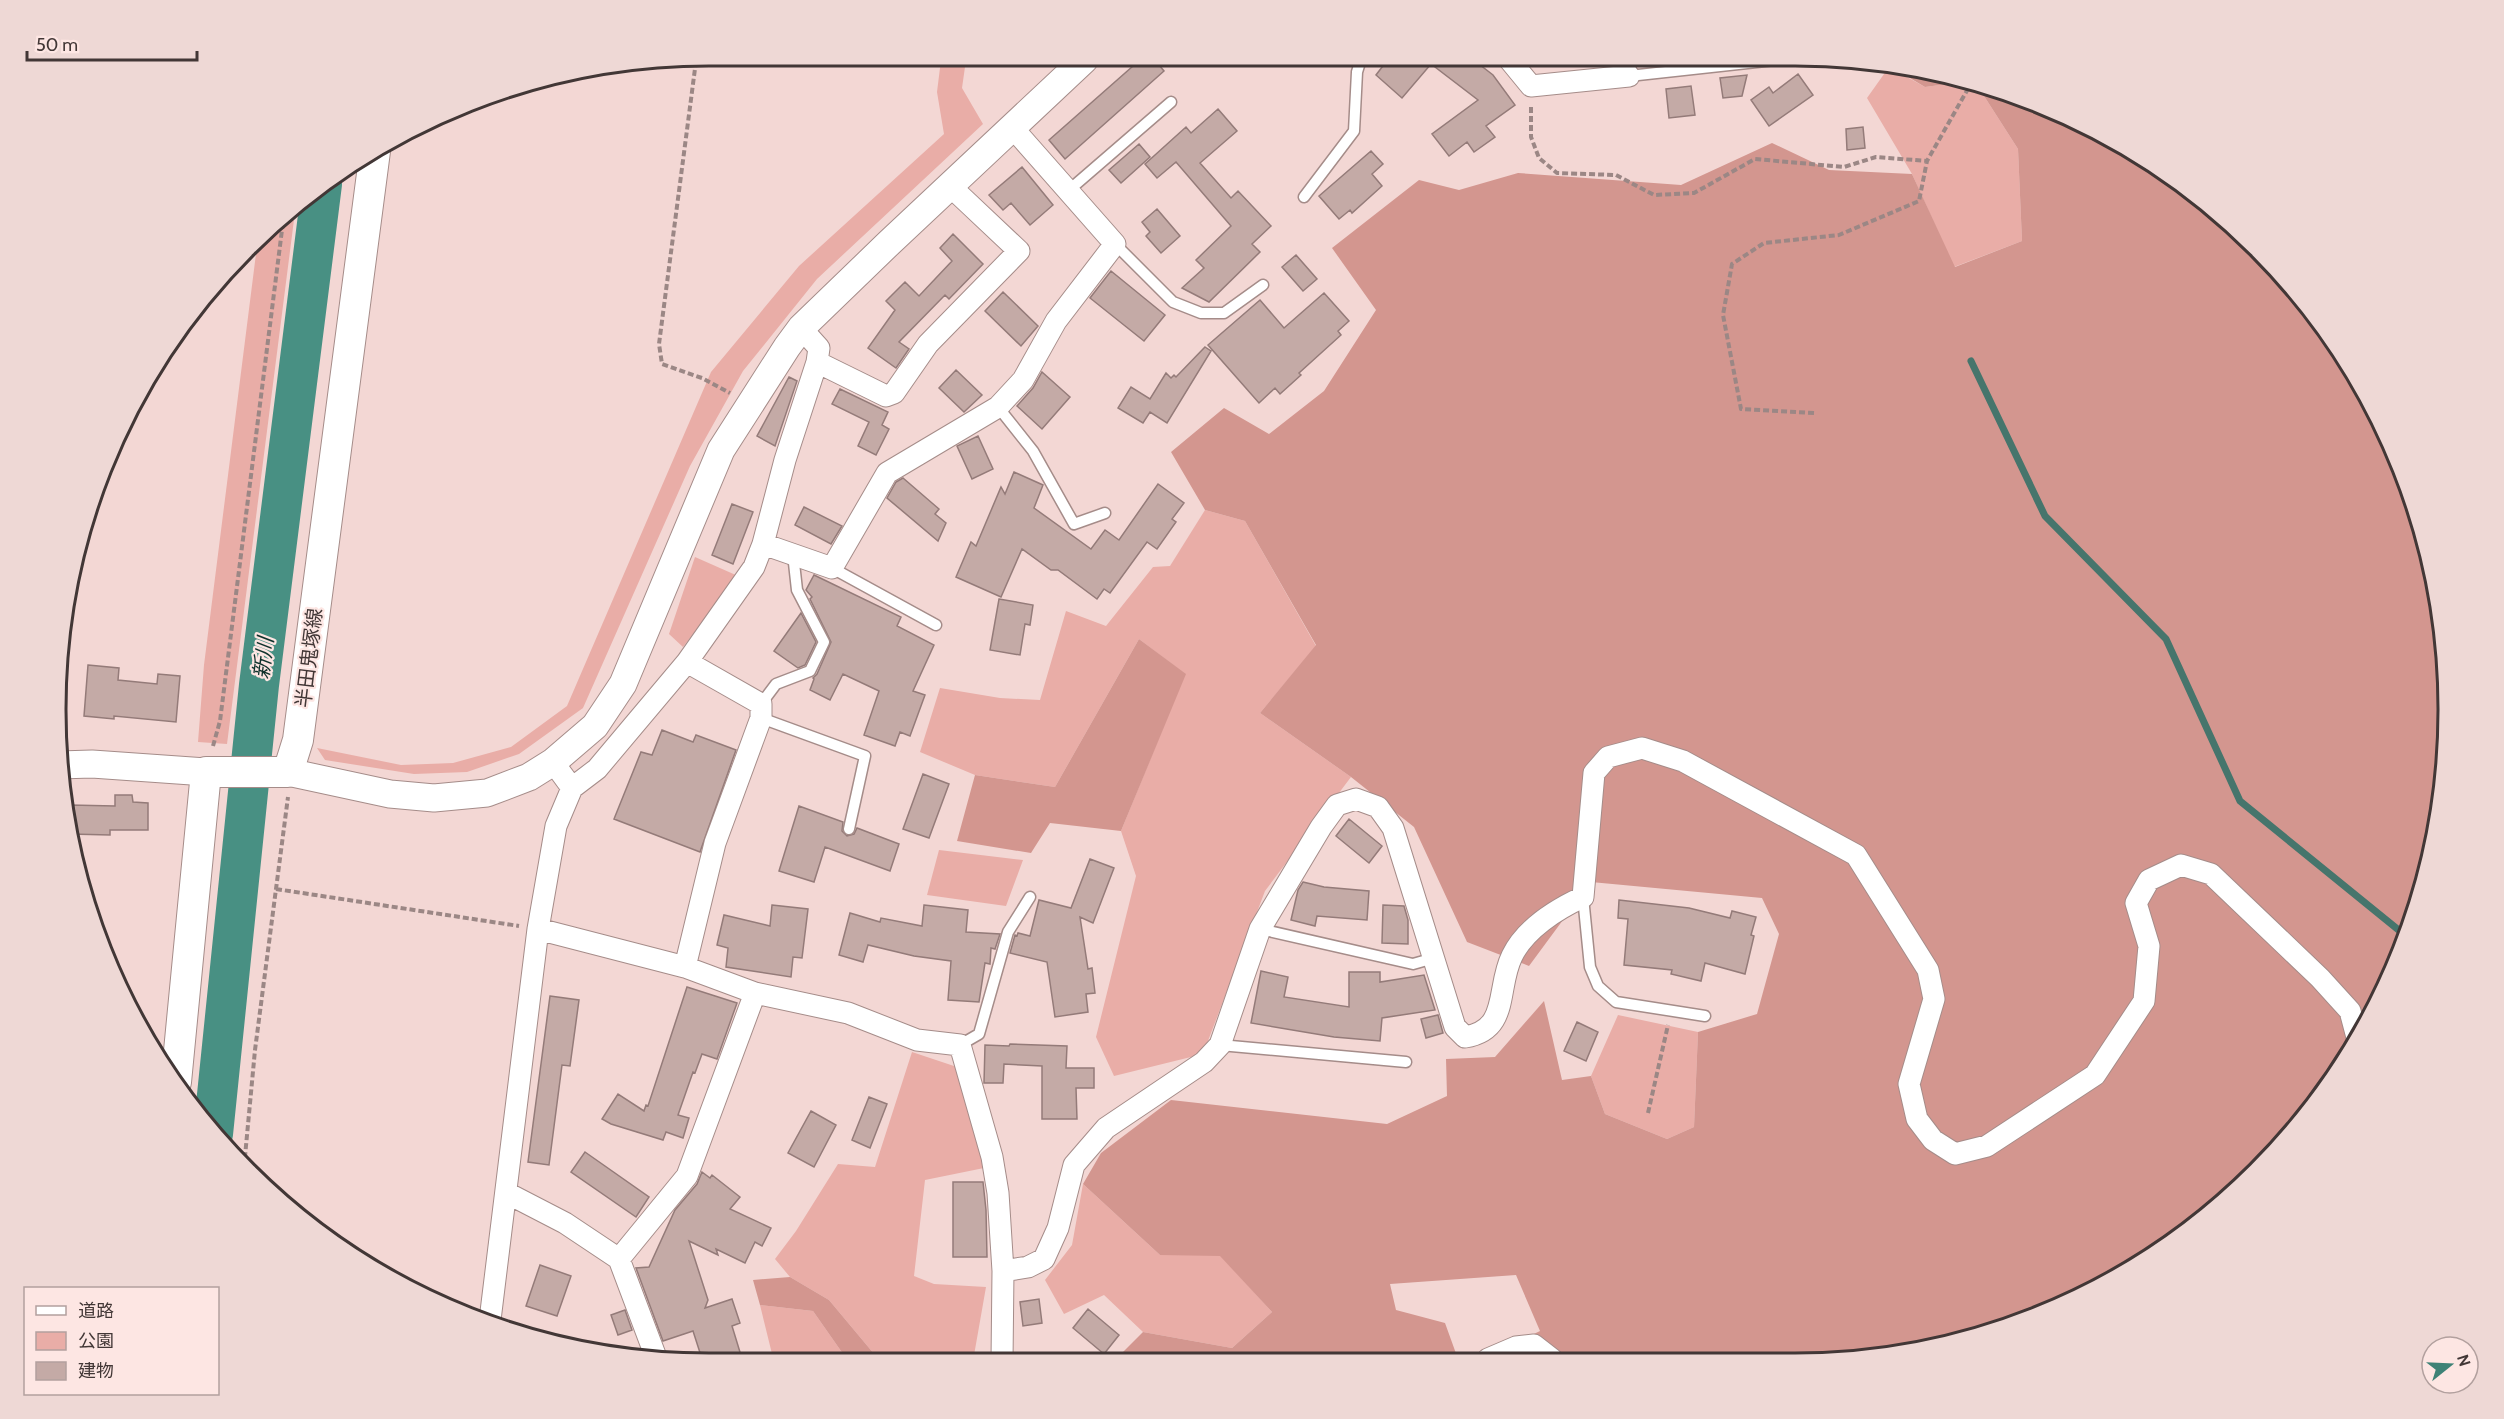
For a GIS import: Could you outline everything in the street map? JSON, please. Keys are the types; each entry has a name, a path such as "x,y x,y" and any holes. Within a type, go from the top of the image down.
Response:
{"main road":[{"name":"半田鬼塚線","path":"288,772 298,740 374,161"},
{"path":"177,1071 207,772 288,772"}],"street":[{"path":"288,772 390,794 434,798 487,793 529,777 553,762 595,726 623,684 721,450 801,328 1011,126 1077,66"},
{"path":"1515,66 1531,86 1630,67"},
{"path":"764,544 832,568 888,474 998,407 1023,380 1056,321 1115,244 1011,126"},
{"path":"818,362 886,396 894,393 928,344 1019,251 949,185"},
{"path":"491,1314 538,929 556,826 572,788 597,769 687,662 754,567 764,544 785,460 818,362 819,348 801,328"},
{"path":"685,967 715,843 761,711 687,662"},
{"path":"1003,1271 1028,1268 1044,1259 1058,1228 1074,1165 1106,1128 1204,1062 1220,1045 1260,929 1321,827 1337,805 1356,799 1378,807 1393,828 1455,1027 1465,1036 1481,1034 1494,1022 1511,956 1524,937 1562,907 1583,897 1594,773 1608,757 1642,748 1683,761 1856,855 1928,970 1934,999 1909,1084 1917,1119 1933,1140 1955,1154 1987,1146 2095,1075 2145,1001 2149,946 2136,903 2149,880 2181,864 2211,874 2320,978 2350,1011 2354,1027"},
{"path":"553,762 572,788"},
{"path":"69,765 92,764 207,772"},
{"path":"538,929 685,967 755,993 848,1013 917,1040 960,1045 993,1157 998,1193 1003,1271 1002,1353"},
{"path":"619,1258 687,1176 755,993"},
{"path":"507,1193 565,1222 619,1258 653,1350"},
{"path":"1502,1353 1516,1347 1534,1345 1544,1353"}],"lane":[{"path":"1305,197 1354,131 1359,66"},
{"path":"1630,67 1647,66"},
{"path":"1068,191 1171,102"},
{"path":"1115,244 1173,302 1201,313 1224,313 1263,285"},
{"path":"998,407 1033,451 1074,524 1105,513"},
{"path":"793,554 797,590 824,642 810,671 776,684 761,711 865,756 849,829"},
{"path":"832,568 936,626"},
{"path":"960,1045 979,1034 1008,932 1030,897"},
{"path":"1583,897 1590,967 1598,986 1616,1002 1706,1016"},
{"path":"1260,929 1413,964 1434,958"},
{"path":"1220,1045 1406,1062"}],"path":[{"path":"695,66 659,344 662,364 702,378 750,403"},
{"path":"1531,86 1531,138 1539,158 1557,173 1616,175 1654,195 1694,193 1755,159 1844,167 1876,157 1927,161"},
{"path":"1814,412 1742,409 1723,315 1732,264 1764,243 1839,235 1919,201 1927,161 1967,90"},
{"path":"207,772 220,721 282,229"},
{"path":"245,1155 255,1050 288,801 288,772"},
{"path":"276,889 538,929"},
{"path":"1648,1113 1671,1010"}],"green space":[{"path":"940,66 965,66 962,88 983,124 817,279 743,371 690,466 583,708 519,754 467,772 414,774 325,760 317,748 401,765 453,763 511,747 567,706 711,372 799,266 944,134 937,92"},
{"path":"1885,73 1905,76 1925,87 1946,84 1983,95 2018,149 2022,241 1954,267 1912,174 1867,98"},
{"path":"294,219 227,744 198,742 204,665 256,252"},
{"path":"1205,510 1245,521 1316,646 1260,713 1351,777 1265,891 1203,1054 1114,1076 1096,1037 1136,876 1121,831 1185,674 1139,639 1055,787 975,775 920,752 940,688 1000,698 1040,700 1066,611 1106,626 1153,567 1170,566"},
{"path":"695,557 738,576 683,647 669,634"},
{"path":"939,850 1023,860 1006,906 927,895"},
{"path":"1618,1015 1698,1032 1694,1127 1667,1139 1605,1114 1591,1076"},
{"path":"912,1052 960,1068 984,1168 925,1180 914,1276 934,1284 986,1287 974,1353 873,1353 829,1300 790,1277 775,1259 796,1231 838,1164 875,1167"},
{"path":"1083,1184 1160,1255 1220,1255 1272,1312 1232,1348 1143,1332 1104,1295 1064,1314 1045,1280 1072,1245"},
{"path":"760,1305 813,1311 842,1353 772,1353"}],"shaded area":[{"path":"1907,76 1946,84 1925,87"},
{"path":"1983,95 2041,115 2116,152 2152,174 2186,199 2250,254 2305,318 2330,352 2372,425 2404,503 2426,584 2437,667 2437,752 2426,835 2404,916 2372,994 2330,1067 2305,1101 2250,1165 2186,1220 2152,1245 2079,1287 2041,1304 2001,1319 1920,1341 1837,1352 1494,1353 1540,1331 1516,1275 1390,1284 1396,1310 1445,1323 1456,1353 1122,1353 1143,1332 1232,1348 1272,1312 1220,1256 1160,1255 1083,1184 1101,1153 1171,1100 1387,1124 1447,1096 1446,1059 1495,1057 1544,1001 1562,1080 1591,1076 1605,1114 1667,1139 1694,1127 1698,1032 1757,1014 1779,934 1762,898 1591,882 1529,966 1467,942 1414,827 1351,777 1260,713 1316,645 1245,521 1205,510 1171,452 1224,408 1269,434 1324,391 1376,310 1332,248 1419,180 1459,190 1518,173 1681,185 1772,143 1829,170 1912,174 1955,267 2022,241 2018,149"},
{"path":"1139,639 1186,674 1121,831 1050,823 1031,853 957,841 975,775 1055,787"},
{"path":"790,1277 829,1300 873,1353 842,1353 813,1311 760,1305 753,1280"}],"building":[{"path":"1133,66 1160,66 1164,71 1065,159 1049,140"},
{"path":"1383,66 1429,66 1402,98 1376,75"},
{"path":"1434,66 1481,66 1493,75 1515,105 1486,126 1495,137 1474,152 1467,142 1449,156 1432,134 1478,100"},
{"path":"1798,74 1813,95 1769,126 1751,100 1769,87 1773,93"},
{"path":"1747,75 1742,96 1723,98 1720,78"},
{"path":"1691,86 1695,115 1669,118 1666,89"},
{"path":"1218,109 1237,131 1200,163 1231,198 1238,191 1271,226 1252,244 1260,252 1209,302 1182,288 1204,268 1196,260 1231,226 1176,162 1157,178 1145,164 1186,127 1191,133"},
{"path":"1863,127 1865,148 1847,150 1846,129"},
{"path":"1139,144 1150,157 1121,183 1109,170"},
{"path":"1371,151 1383,164 1372,174 1382,186 1352,213 1350,210 1339,219 1319,196"},
{"path":"1022,167 1053,205 1030,225 1011,203 1003,210 989,195"},
{"path":"1157,209 1180,236 1161,253 1146,236 1150,232 1142,222"},
{"path":"953,234 983,264 949,299 945,295 899,342 909,349 896,368 868,348 895,310 886,301 905,282 919,296 952,261 940,248"},
{"path":"1296,255 1317,279 1303,291 1282,267"},
{"path":"1111,271 1165,315 1144,341 1090,298"},
{"path":"1003,292 1038,326 1021,346 985,311"},
{"path":"1324,293 1349,321 1338,331 1341,335 1299,373 1301,375 1280,394 1275,388 1259,403 1208,345 1260,300 1284,328"},
{"path":"1205,347 1211,351 1167,423 1150,412 1143,423 1118,408 1131,387 1150,399 1166,373 1171,378 1174,375 1176,377"},
{"path":"956,370 982,395 964,412 939,388"},
{"path":"1042,372 1070,397 1042,429 1017,406 1033,388"},
{"path":"789,377 797,381 775,446 757,436"},
{"path":"840,389 888,412 882,425 889,429 876,455 858,446 869,422 832,404"},
{"path":"978,436 993,469 972,479 957,446"},
{"path":"1014,472 1043,485 1034,508 1091,549 1105,530 1119,540 1158,484 1184,503 1172,519 1176,522 1157,549 1147,542 1110,593 1104,589 1097,599 1058,570 1051,570 1022,549 1001,597 956,577 971,542 976,546 1001,487 1005,494"},
{"path":"903,478 939,509 935,514 946,523 938,541 887,498 896,482"},
{"path":"732,504 753,512 733,564 712,555"},
{"path":"804,507 842,526 831,544 795,525"},
{"path":"814,575 901,617 897,626 934,645 913,691 925,695 910,736 900,732 895,746 864,735 879,691 843,674 830,700 810,690 813,678 831,642 810,599 812,597 806,590"},
{"path":"999,599 1033,605 1030,625 1025,624 1020,655 990,650"},
{"path":"801,613 816,642 805,665 798,668 774,651"},
{"path":"88,665 119,668 118,680 157,684 158,674 180,676 176,722 114,716 114,719 84,716"},
{"path":"662,730 693,742 696,735 736,750 700,852 614,819 641,752 652,755"},
{"path":"923,774 949,784 929,838 903,829"},
{"path":"115,795 132,795 133,802 148,803 148,830 110,830 110,835 78,834 74,805 115,806"},
{"path":"799,806 843,822 842,831 847,836 854,834 857,828 899,844 890,871 825,847 814,882 779,871"},
{"path":"1349,819 1382,846 1369,863 1336,836"},
{"path":"1090,859 1114,868 1093,923 1080,917 1088,969 1092,968 1095,993 1086,994 1088,1012 1055,1017 1047,962 1010,953 1015,935 1017,936 1018,933 1030,936 1039,900 1071,908"},
{"path":"1303,882 1324,887 1369,891 1367,920 1317,916 1315,926 1291,920 1298,890"},
{"path":"1619,900 1689,908 1730,918 1732,911 1756,917 1745,974 1705,963 1701,981 1671,974 1672,970 1624,965 1628,919 1618,918"},
{"path":"772,905 808,909 802,958 793,957 791,977 726,967 728,948 717,945 724,915 770,926"},
{"path":"924,905 968,910 966,932 1000,934 995,949 991,948 990,964 985,963 979,1002 948,1000 951,961 914,956 868,945 863,962 839,955 850,913 880,922 881,918 922,926"},
{"path":"1383,905 1404,906 1408,920 1408,944 1382,943"},
{"path":"1261,971 1288,977 1284,997 1349,1007 1349,972 1380,972 1380,982 1424,975 1435,1010 1382,1018 1380,1041 1334,1037 1251,1023"},
{"path":"687,987 737,1003 717,1059 702,1054 695,1073 693,1072 678,1115 689,1118 683,1138 666,1132 663,1140 602,1119 618,1094 644,1111 646,1105 648,1106"},
{"path":"550,996 579,1000 570,1066 562,1065 549,1165 528,1162"},
{"path":"1438,1015 1443,1033 1426,1038 1421,1019"},
{"path":"1577,1022 1598,1032 1586,1061 1564,1051"},
{"path":"1010,1044 1067,1046 1066,1068 1094,1068 1094,1088 1076,1088 1077,1119 1042,1119 1042,1066 1004,1064 1003,1083 984,1083 985,1045 1009,1046"},
{"path":"869,1097 887,1104 870,1148 852,1140"},
{"path":"811,1111 836,1125 814,1167 788,1153"},
{"path":"585,1152 649,1197 636,1217 571,1172"},
{"path":"702,1172 710,1178 712,1175 740,1197 730,1209 771,1228 762,1246 755,1242 745,1263 716,1249 718,1255 689,1241 708,1300 705,1308 732,1299 740,1323 732,1326 740,1353 700,1353 693,1331 663,1341 636,1268 649,1267 675,1210 697,1184"},
{"path":"953,1182 983,1182 987,1257 953,1257"},
{"path":"540,1265 571,1276 557,1316 526,1306"},
{"path":"1039,1299 1042,1323 1023,1326 1020,1302"},
{"path":"1088,1309 1119,1335 1103,1353 1073,1328"},
{"path":"625,1310 632,1330 618,1335 611,1315"}],"waterway":[{"name":"新川","path":"214,1120 259,685 320,197"},
{"path":"1971,361 2045,516 2166,639 2240,801 2399,930"}]}
